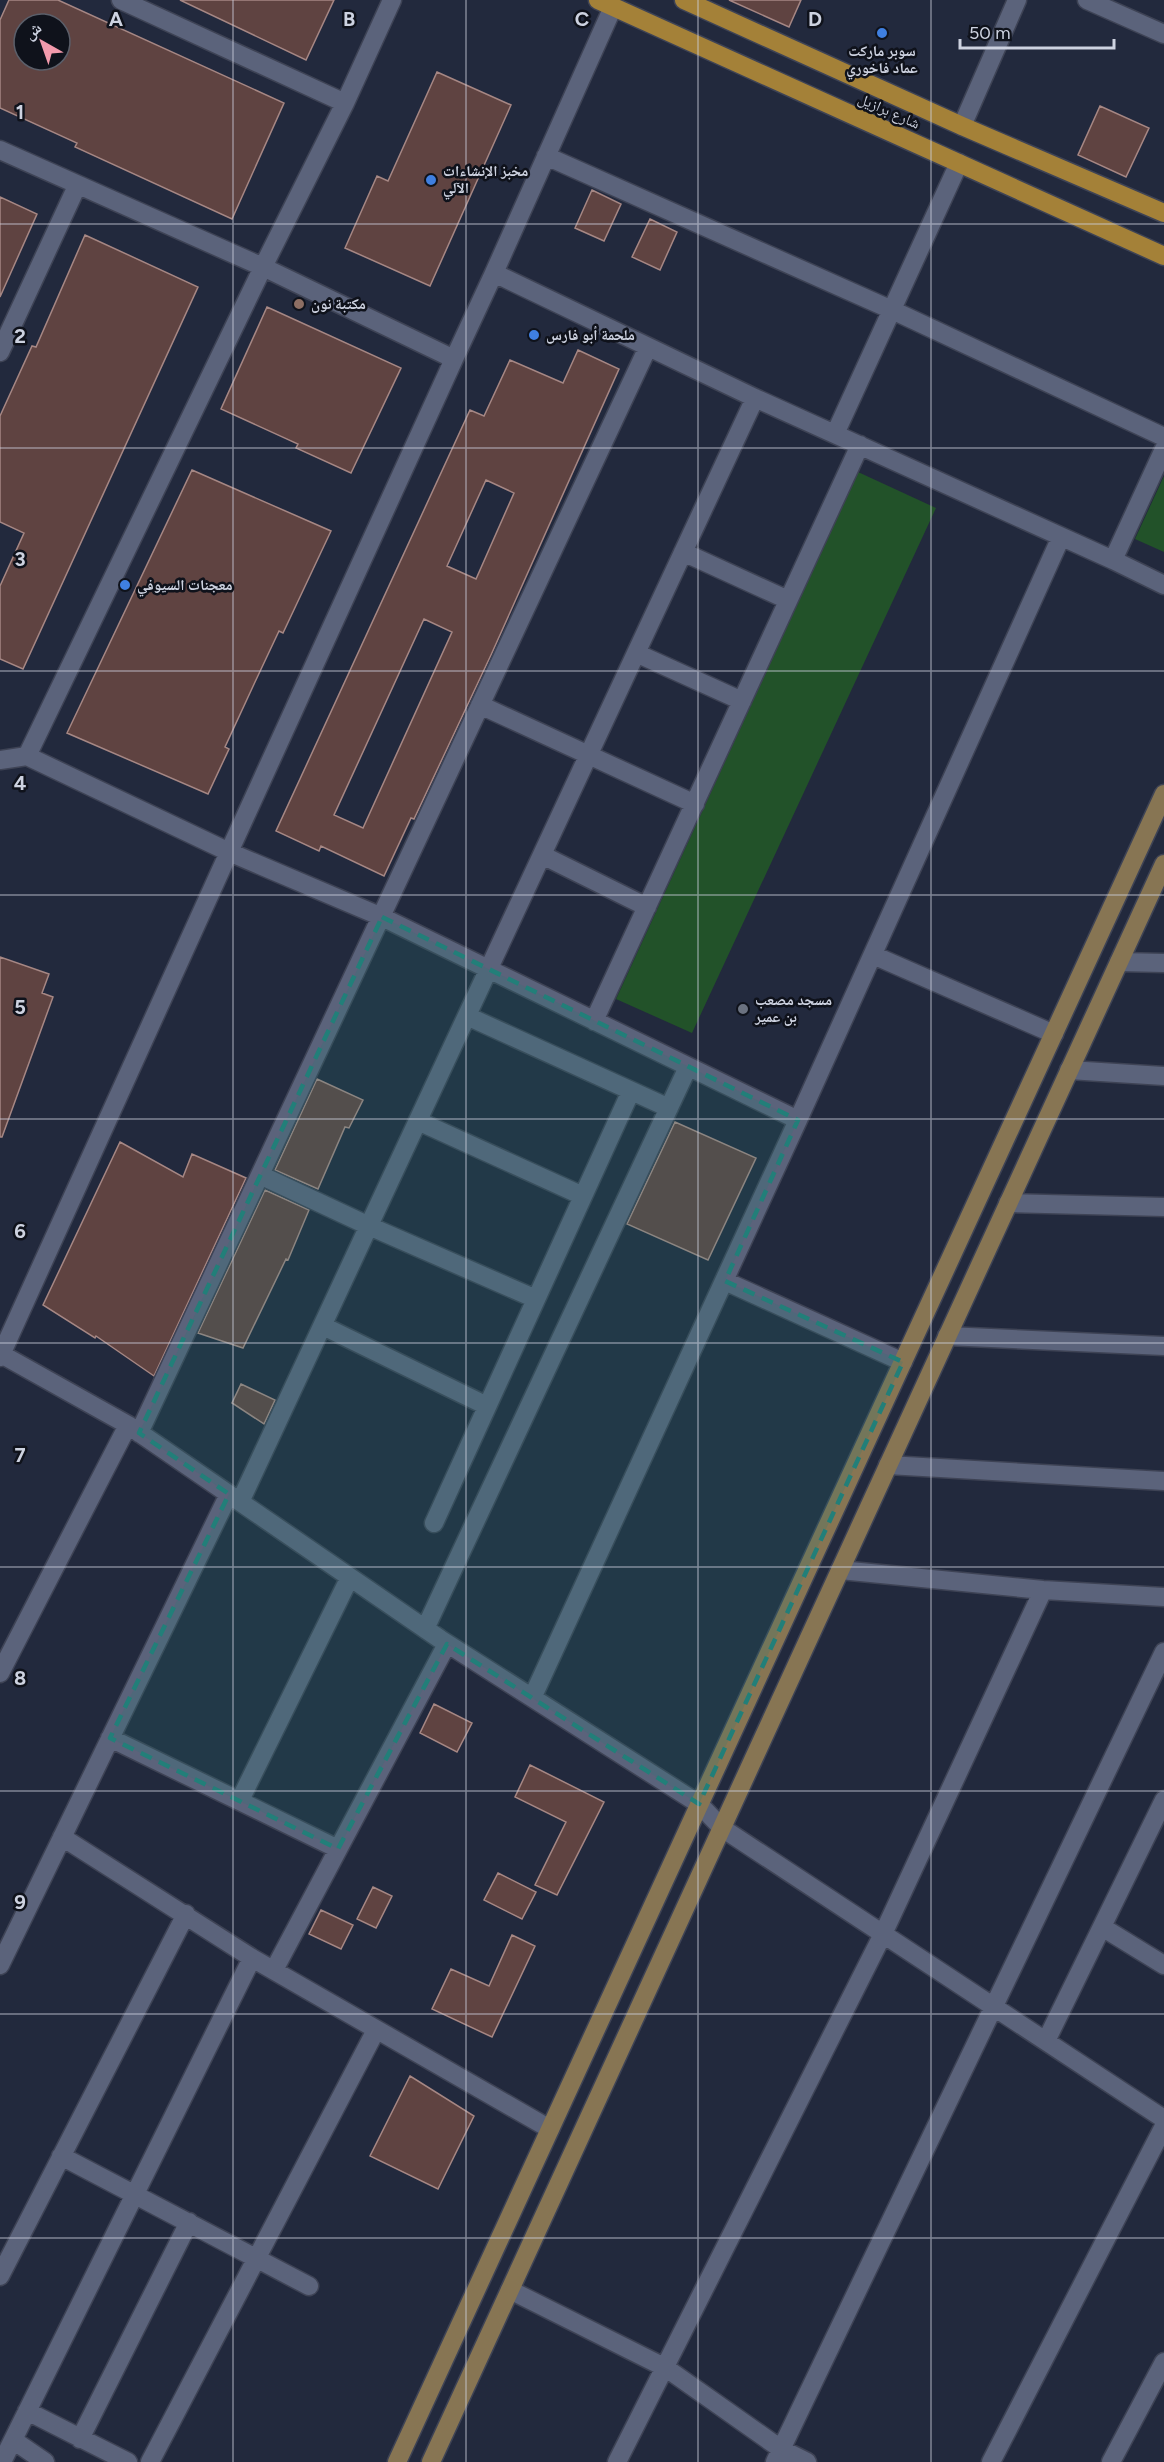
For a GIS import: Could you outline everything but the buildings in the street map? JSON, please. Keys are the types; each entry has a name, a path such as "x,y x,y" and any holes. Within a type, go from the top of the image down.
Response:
{"highway":[{"name":"شارع برازيل","path":"684,0 962,126 1164,213"},
{"name":"شارع برازيل","path":"605,3 1164,256"}],"main road":[{"path":"397,2462 1164,794"},
{"path":"431,2462 1164,864"}],"street":[{"path":"121,0 345,102"},
{"path":"27,756 345,102 392,0"},
{"path":"962,126 1017,0"},
{"path":"1087,0 1164,34"},
{"path":"605,3 546,156 494,273 1,1356 134,1429 447,1644 533,1696 699,1804 722,1828 1164,2119"},
{"path":"0,150 263,267 454,359"},
{"path":"546,156 892,310 1164,437"},
{"path":"835,434 959,163"},
{"path":"0,352 77,186"},
{"path":"494,273 755,398 1164,585"},
{"path":"0,1673 134,1429 261,1175 648,347"},
{"path":"0,1965 110,1738 323,1326 755,398"},
{"path":"594,1021 860,445"},
{"path":"1113,560 1164,449"},
{"path":"533,1696 798,1120 1061,537"},
{"path":"683,552 788,600"},
{"path":"636,653 742,701"},
{"path":"480,705 695,804"},
{"path":"0,760 27,756 229,852 382,917 798,1120"},
{"path":"542,855 647,907"},
{"path":"873,955 1054,1034"},
{"path":"1119,962 1164,963"},
{"path":"467,1016 669,1108"},
{"path":"425,1629 688,1067"},
{"path":"1069,1070 1164,1076"},
{"path":"434,1522 631,1090"},
{"path":"418,1121 583,1196"},
{"path":"261,1175 369,1226 536,1299"},
{"path":"1008,1203 1164,1207"},
{"path":"724,1281 903,1362"},
{"path":"323,1326 487,1406"},
{"path":"947,1336 1164,1346"},
{"path":"888,1466 1164,1481"},
{"path":"840,1570 1043,1590 1164,1597"},
{"path":"240,1800 350,1577"},
{"path":"617,2462 883,1934 1043,1590"},
{"path":"274,1970 447,1644"},
{"path":"778,2455 1164,1652"},
{"path":"110,1738 338,1850"},
{"path":"1046,2041 1163,1805"},
{"path":"62,1837 252,1958 550,2129"},
{"path":"0,2276 186,1914"},
{"path":"1102,1927 1164,1965"},
{"path":"2,2462 252,1958"},
{"path":"150,2462 376,2030"},
{"path":"991,2462 1164,2126"},
{"path":"61,2156 309,2286"},
{"path":"80,2439 189,2222"},
{"path":"510,2290 666,2368 778,2455 807,2462"},
{"path":"1111,2462 1164,2362"},
{"path":"27,2411 128,2462"},
{"path":"13,2440 45,2462"}],"highlighted area":[{"path":"382,917 798,1120 725,1281 903,1362 699,1804 447,1644 338,1849 110,1738 229,1494 139,1433"}],"green space":[{"path":"858,472 936,508 692,1033 616,999"},
{"path":"1164,476 1164,552 1135,539"}],"place":[{"name":"سوبر ماركت عماد فاخوري","path":"882,33"},
{"name":"مخبز الإنشاءات الآلي","path":"431,180"},
{"name":"مكتبة نون","path":"299,304"},
{"name":"ملحمة أبو فارس","path":"534,335"},
{"name":"معجنات السيوفي","path":"125,585"},
{"name":"مسجد مصعب بن عمير","path":"743,1009"}]}
